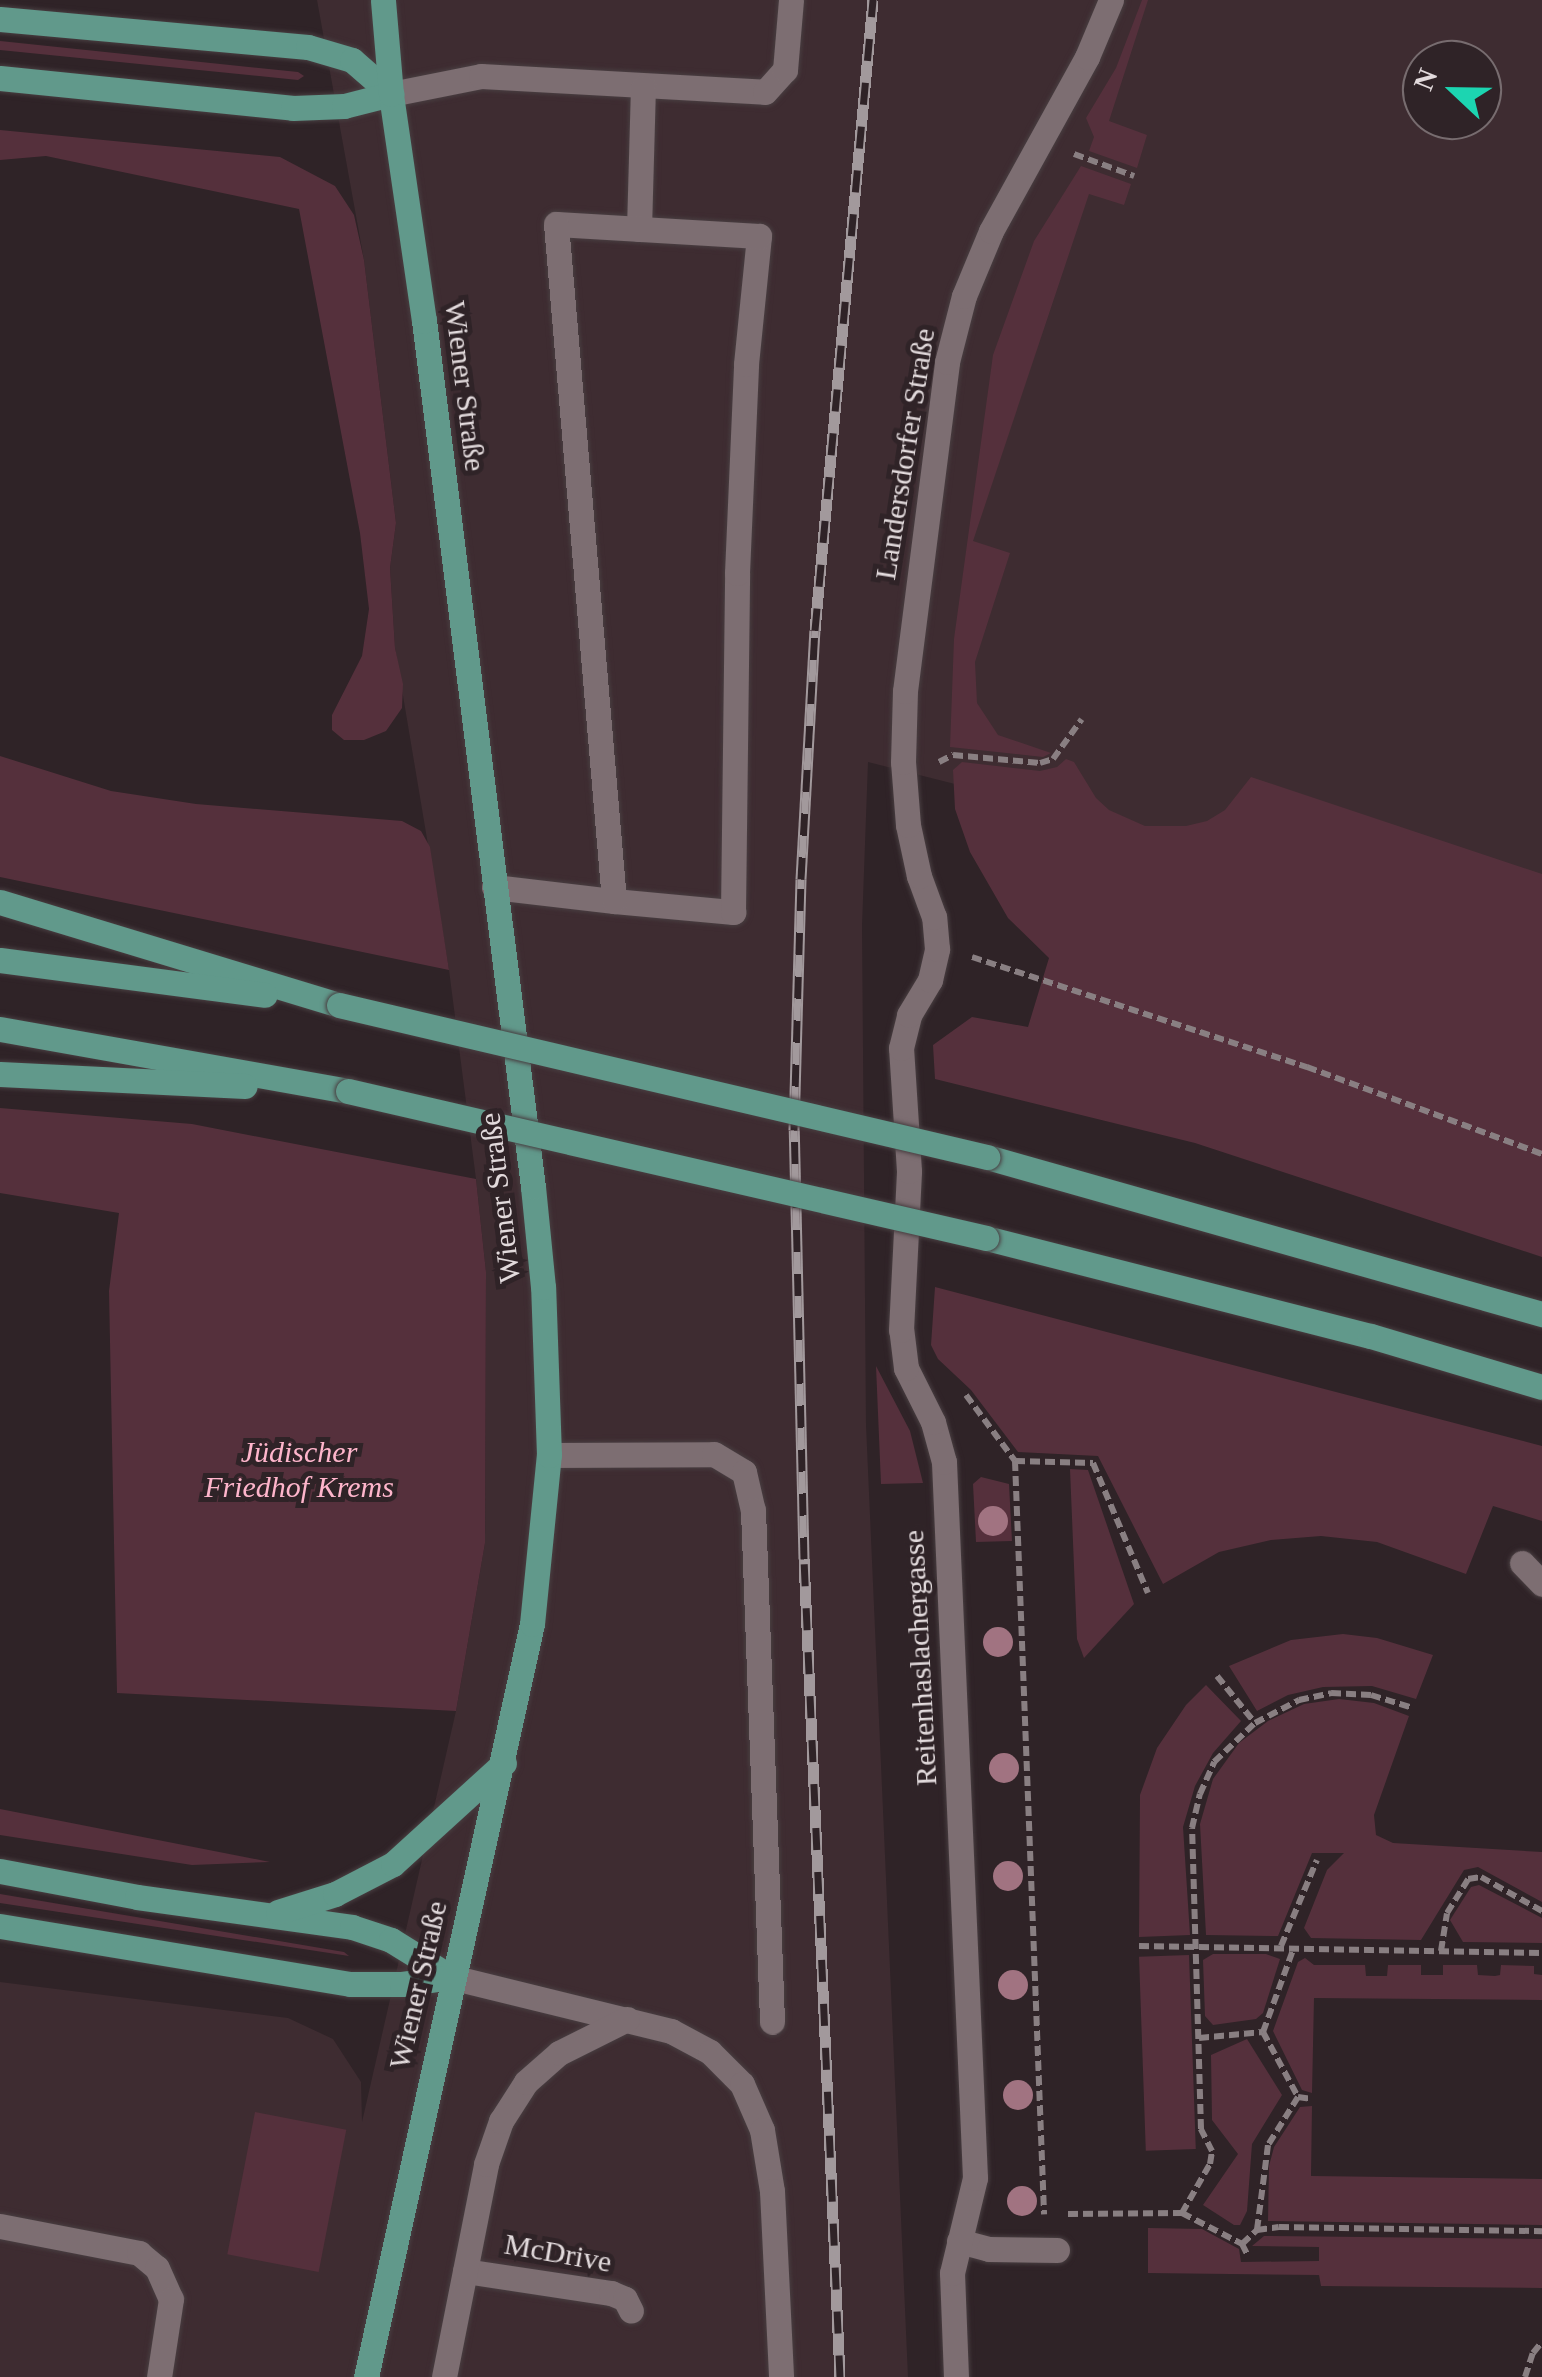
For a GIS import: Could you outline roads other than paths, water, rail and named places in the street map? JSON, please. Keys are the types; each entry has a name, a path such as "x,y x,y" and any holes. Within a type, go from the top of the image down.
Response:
{"main road":[{"name":"Wiener Straße","path":"366,2377 451,1977 504,1763 534,1610 549,1455 543,1286 427,340 391,94 383,0"},
{"path":"0,19 308,47 352,60 391,94"},
{"path":"0,78 293,108 344,106 391,94"},
{"path":"0,902 339,1005 987,1157 1542,1314"},
{"path":"0,960 339,1005"},
{"path":"0,1029 348,1091 986,1238 1371,1336 1542,1387"},
{"path":"0,1074 348,1091"},
{"path":"268,1914 335,1894 393,1864 504,1763"},
{"path":"0,1871 352,1927 391,1940 451,1977"},
{"path":"0,1926 350,1984 451,1977"}],"street":[{"path":"391,94 481,76 766,92 784,70 791,0"},
{"name":"Landersdorfer Straße","path":"936,949 934,917 918,876 908,825 903,762 911,639 947,362 964,296 991,230 1087,57 1111,0"},
{"path":"639,229 643,88"},
{"path":"494,887 614,900 733,912 737,573 746,364 759,236 556,224 614,900"},
{"name":"Reitenhaslachergasse","path":"936,949 930,980 909,1015 901,1048 909,1170 901,1330 906,1368 933,1422 944,1462 975,2178 952,2274 956,2377"},
{"path":"549,1455 714,1454 744,1472 753,1510 772,2022"},
{"path":"1522,1563 1542,1584"},
{"path":"451,1977 672,2031 710,2052 742,2084 762,2130 772,2191 780,2377"},
{"path":"444,2377 486,2164 502,2121 526,2082 559,2053 627,2019"},
{"path":"0,2226 139,2253 157,2268 171,2299 159,2377"},
{"path":"960,2240 989,2249 1057,2250"},
{"name":"McDrive","path":"465,2271 611,2293 625,2298 631,2312"}],"railway":[{"path":"840,2377 804,1559 794,1130 801,879 815,630 873,0"}],"park label":[{"name":"Jüdischer Friedhof Krems","path":"299,1469"}]}
